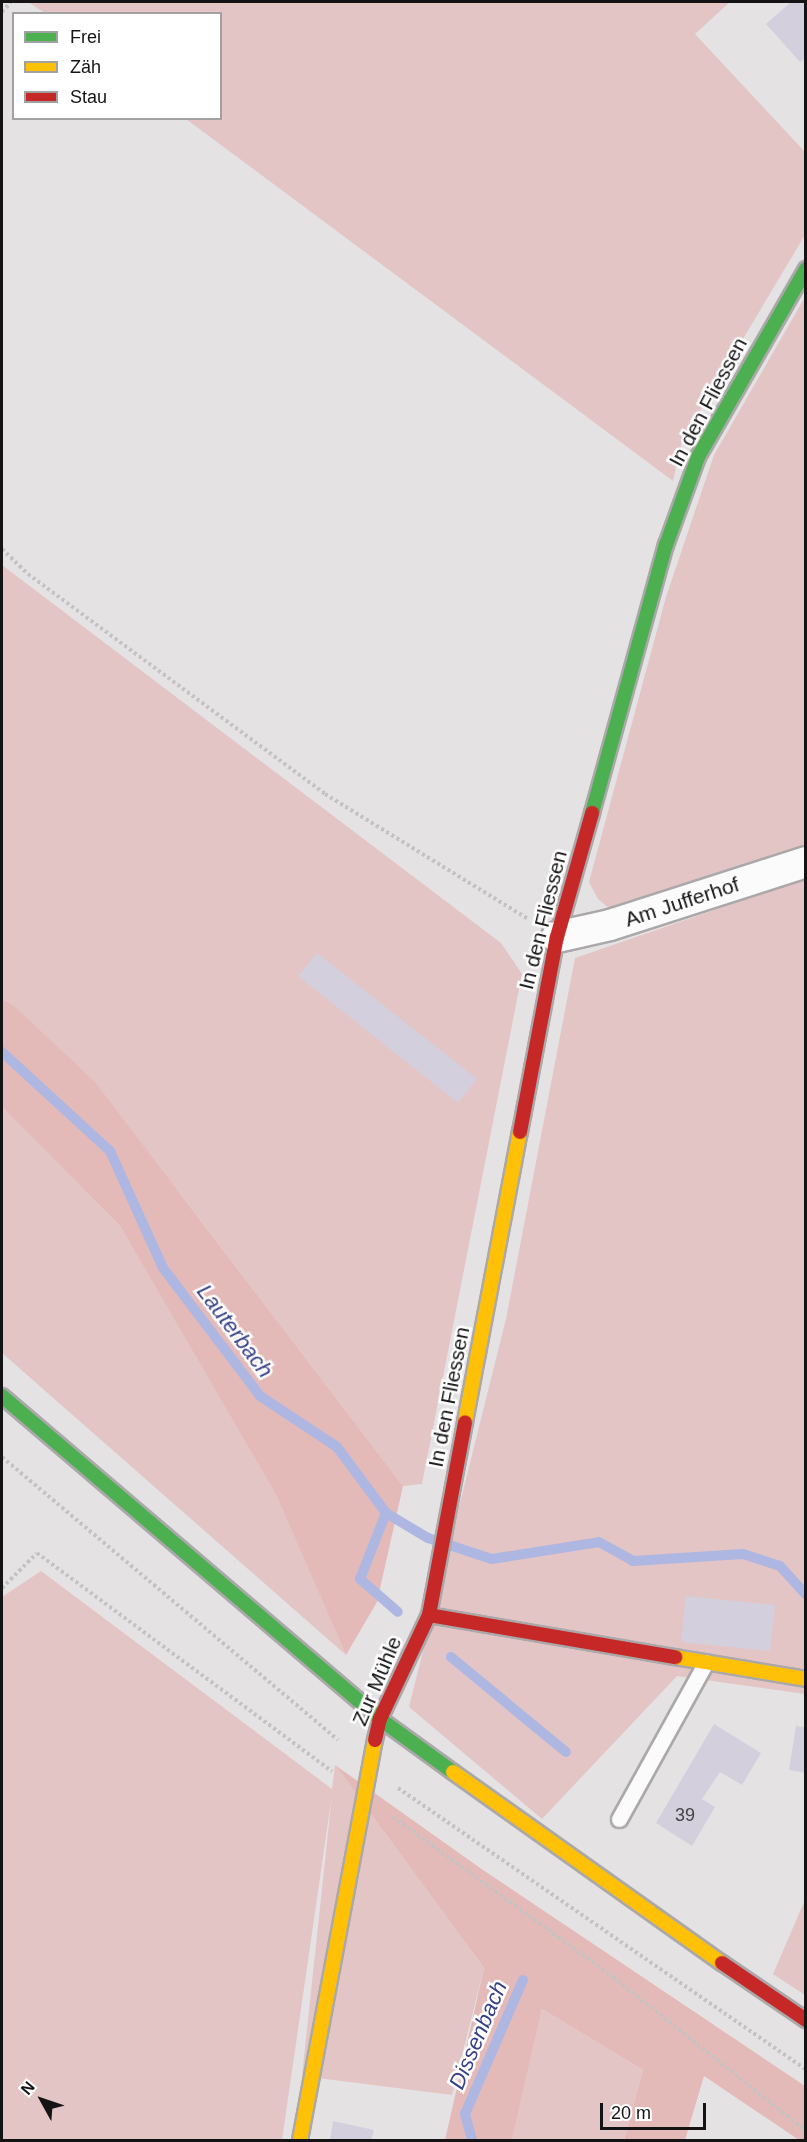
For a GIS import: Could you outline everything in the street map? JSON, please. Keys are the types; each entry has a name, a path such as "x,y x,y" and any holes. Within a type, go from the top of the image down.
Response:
{"street":[{"name":"In den Fliessen","path":"429,1615 557,937 666,545 698,457 806,269"},
{"name":"Am Jufferhof","path":"557,937 610,926 806,862"},
{"path":"2,1396 380,1719 651,1915 806,2020"},
{"path":"429,1615 806,1679"},
{"name":"Zur Mühle","path":"300,2140 363,1794 380,1719 429,1615"}],"lane":[{"path":"619,1819 706,1662"}],"path":[{"path":"2,12 10,2"},
{"path":"2,549 28,574 325,794 557,937"},
{"path":"2,1588 37,1554 613,1977 806,2131"}],"shaded area":[{"path":"28,2 730,2 695,34 805,152 805,235 682,441 673,481 187,120 222,120 222,12 43,12"},
{"path":"805,297 805,850 614,912 598,899 589,882 666,597 714,455"},
{"path":"2,565 501,943 522,974 422,1484 403,1486 179,1192 12,1004 2,999"},
{"path":"805,879 805,1694 677,1676 542,1819 409,1707 506,1319 575,958"},
{"path":"2,999 12,1004 95,1082 403,1486 377,1602 346,1655 276,1494 120,1226 2,1107"},
{"path":"2,1107 120,1226 277,1494 346,1655 2,1353"},
{"path":"41,1571 332,1789 335,1765 484,1968 452,2095 302,2076 332,1795 282,2140 2,2140 2,1597"},
{"path":"335,1765 483,1870 805,2086 805,2140 799,2140 704,2076 685,2140 624,2140 643,2070 542,2009 512,2140 445,2140 484,1968"},
{"path":"805,1900 806,1995 773,1974"},
{"path":"542,2009 643,2070 624,2140 512,2140"}],"building":[{"path":"791,2 806,2 806,58 800,62 766,24"},
{"path":"317,953 477,1079 458,1103 298,976"},
{"path":"686,1596 775,1605 770,1651 681,1642"},
{"path":"714,1724 761,1753 742,1785 720,1772 702,1799 715,1807 692,1846 656,1823"},
{"path":"796,1726 806,1727 806,1773 789,1770"},
{"path":"333,2121 374,2130 371,2140 330,2140"}],"waterway":[{"name":"Lauterbach","path":"2,1052 110,1151 163,1268 260,1396 337,1447 386,1513 428,1538 492,1559 599,1542 633,1561 743,1554 780,1566 806,1595"},
{"name":"Dissenbach","path":"386,1513 360,1579 398,1612"},
{"name":"Dissenbach","path":"451,1657 566,1752"},
{"name":"Dissenbach","path":"472,2140 465,2114 523,1980"}],"traffic: fast":[{"path":"592,813 666,545 698,457 806,269"},
{"path":"2,1396 380,1719 453,1772"}],"traffic: slow":[{"path":"465,1422 520,1132"},
{"path":"675,1657 806,1679"},
{"path":"300,2140 375,1740"},
{"path":"453,1772 722,1963"}],"traffic: jam":[{"path":"520,1132 557,937 592,813"},
{"path":"429,1615 465,1422"},
{"path":"375,1740 380,1719 429,1615 675,1657"},
{"path":"722,1963 806,2020"}]}
